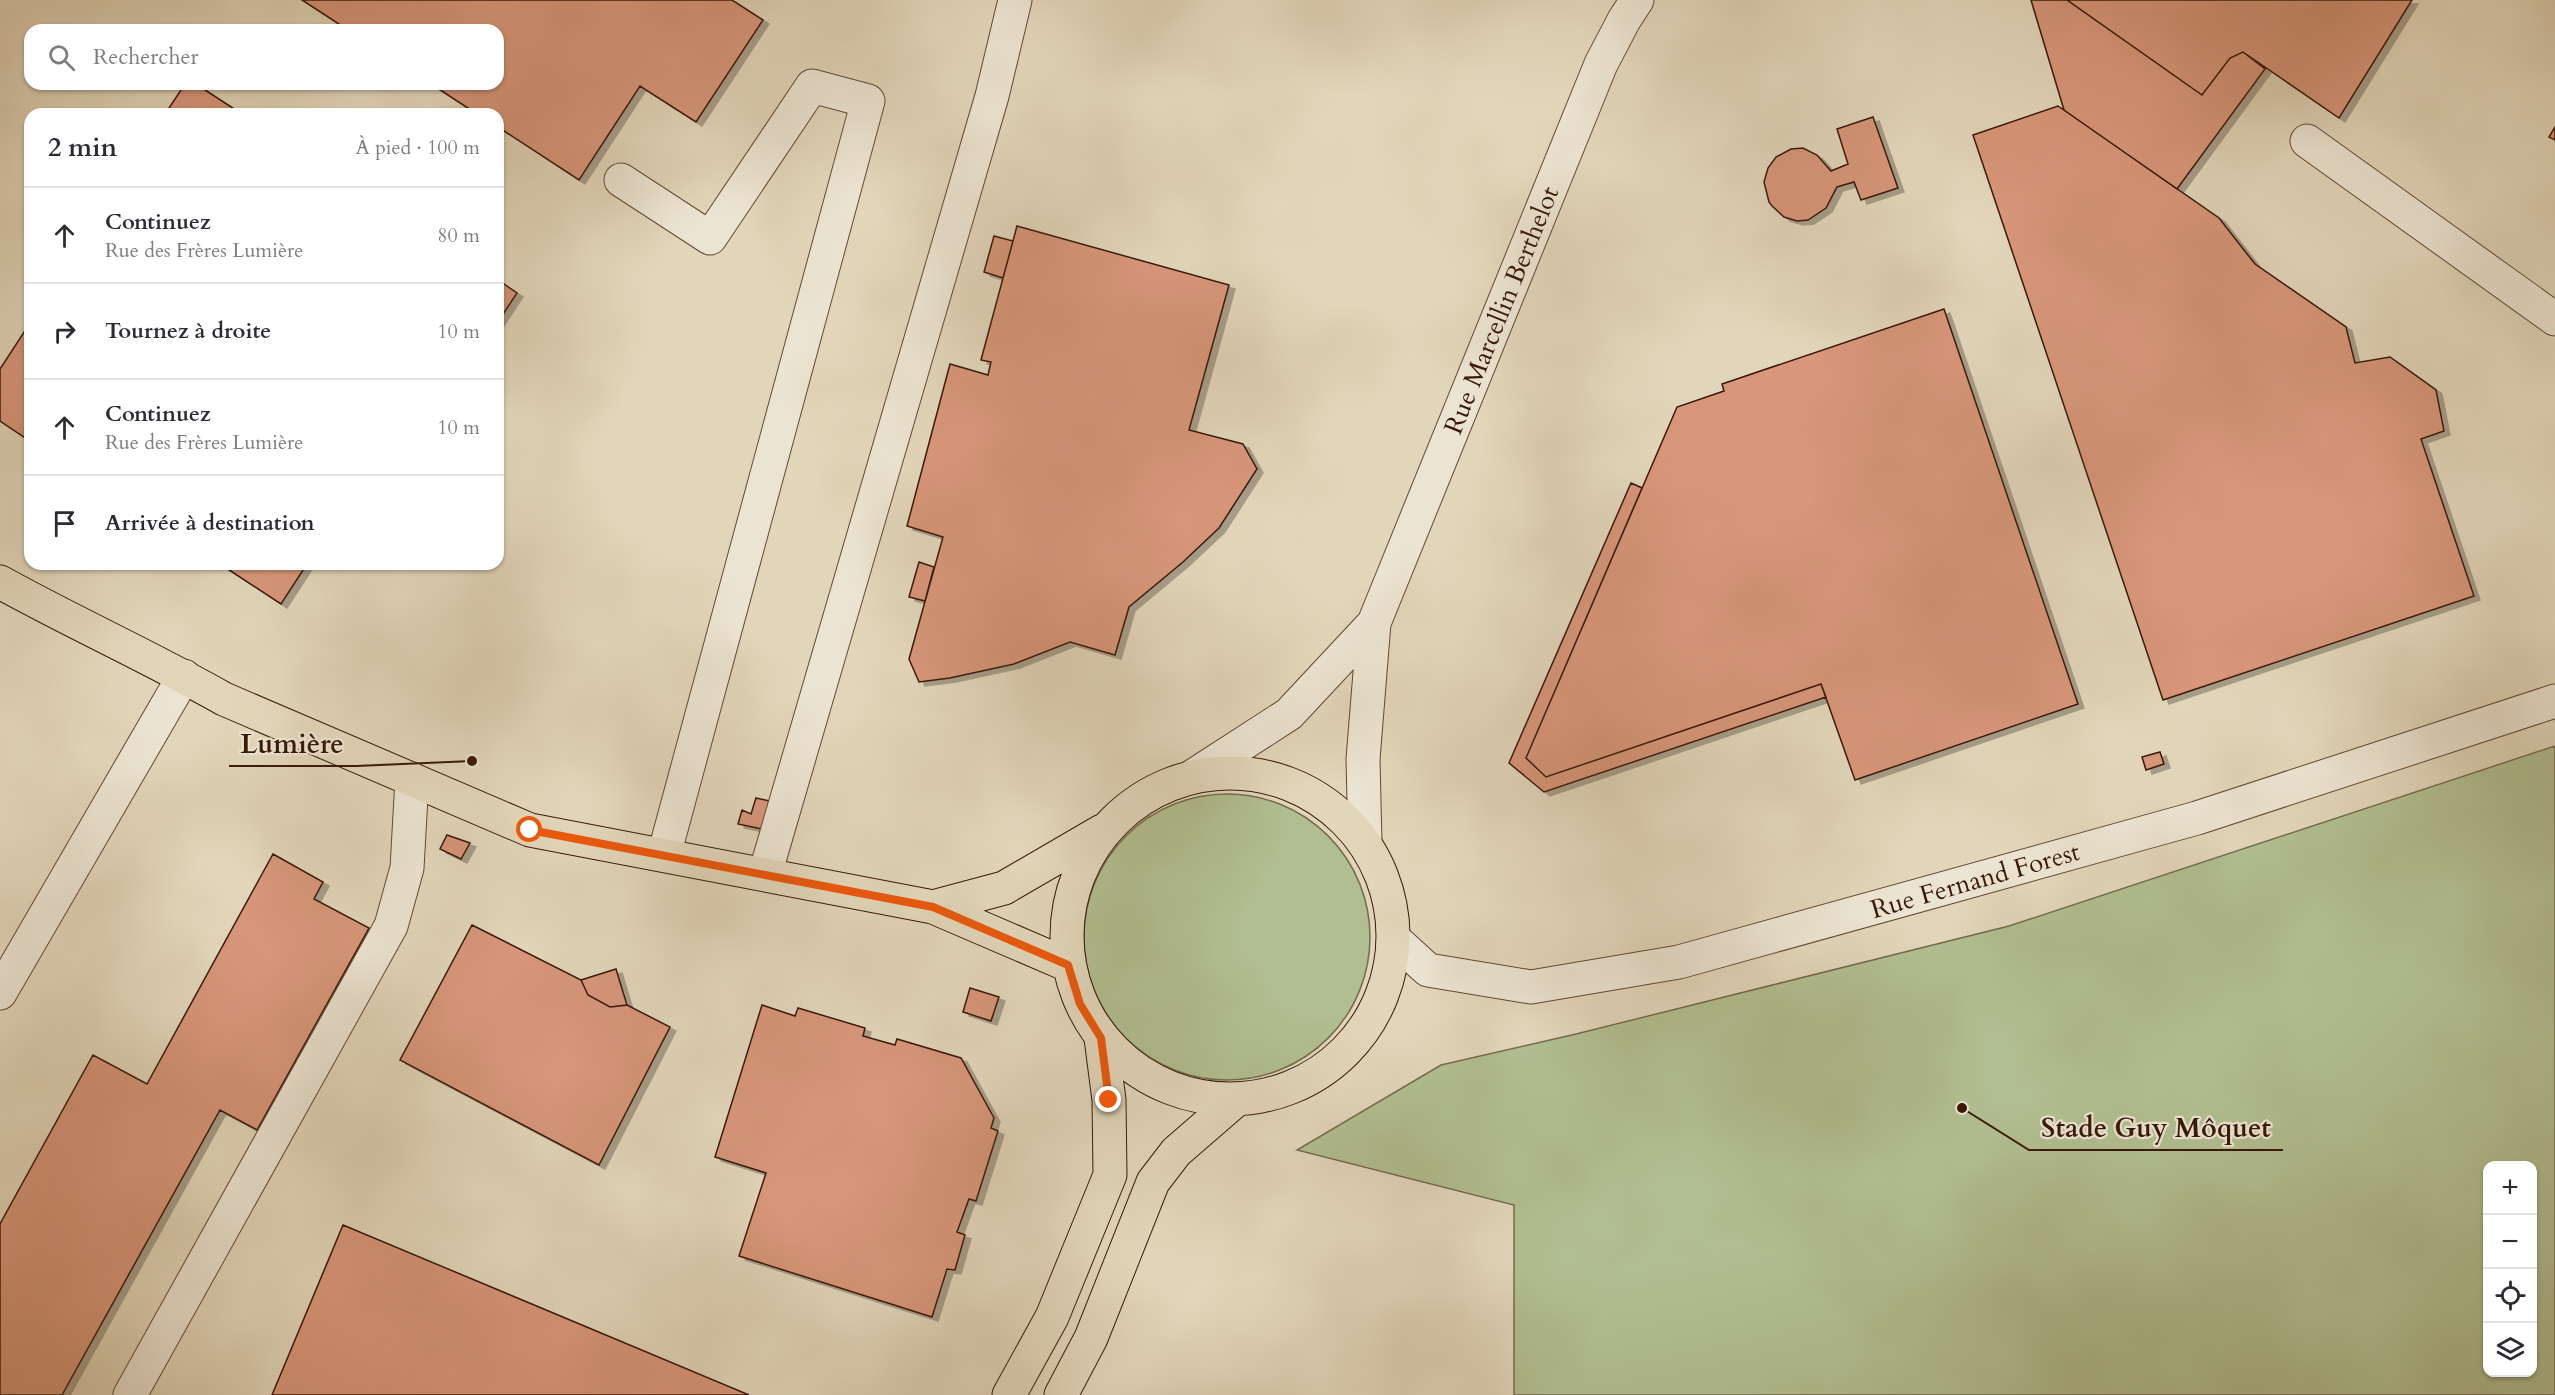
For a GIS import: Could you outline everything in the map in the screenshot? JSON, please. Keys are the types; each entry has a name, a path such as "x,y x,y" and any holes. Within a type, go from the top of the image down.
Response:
{"main road":[{"path":"0,582 224,699 530,830 933,907 1068,965"},
{"path":"933,907 1004,888 1106,828 1145,796 1193,776 1242,772 1290,783 1332,807 1365,843 1388,889 1394,939 1385,988 1363,1032 1328,1068 1284,1090 1236,1100 1185,1094 1139,1072 1101,1038 1080,1004 1068,965 1067,917 1074,888 1080,870 1106,828"},
{"path":"1009,1395 1052,1317 1110,1175 1109,1100 1101,1038"},
{"path":"1061,1395 1091,1338 1153,1182 1176,1152 1236,1100"}],"street":[{"path":"765,874 992,96 1015,0"},
{"name":"Rue Marcellin Berthelot","path":"1365,843 1363,759 1374,623 1601,64 1637,0"},
{"path":"621,180 711,238 812,86 868,101 663,855"},
{"path":"2307,141 2555,319"},
{"name":"Rue Marcellin Berthelot","path":"1193,776 1289,714 1374,623"},
{"path":"0,993 183,676"},
{"name":"Rue Fernand Forest","path":"1394,939 1428,970 1532,987 1679,962 2197,818 2555,701"},
{"path":"130,1395 392,926 407,868 412,779"}],"green space":[{"path":"2555,746 2555,1395 1514,1395 1514,1205 1297,1150 1441,1065 1576,1034 2009,926"},
{"path":"1213,794 1241,794 1269,800 1295,810 1318,826 1338,846 1360,882 1368,909 1370,937 1368,965 1354,1005 1338,1028 1318,1048 1295,1064 1269,1074 1241,1080 1213,1080 1185,1074 1159,1064 1136,1048 1116,1028 1100,1005 1090,979 1084,951 1084,923 1090,895 1100,869 1116,846 1136,826 1159,810 1185,800"}],"building":[{"path":"302,0 732,0 763,20 696,122 640,86 579,180 504,131 504,108 468,108 440,90 504,90 504,24 339,24"},
{"path":"2031,0 2067,0 2202,95 2230,58 2243,52 2265,69 2177,189 2064,110"},
{"path":"2067,0 2412,0 2339,118 2243,52 2230,58 2202,95"},
{"path":"181,90 205,90 233,108 169,108"},
{"path":"2058,106 2219,218 2255,264 2346,327 2355,363 2390,357 2436,390 2444,431 2421,439 2474,596 2163,700 1973,135"},
{"path":"1873,117 1898,188 1861,200 1854,182 1837,187 1826,208 1808,220 1797,221 1784,217 1772,206 1764,182 1768,168 1776,157 1791,149 1803,148 1817,155 1831,171 1848,164 1837,129"},
{"path":"2555,127 2555,140 2549,137"},
{"path":"1017,226 1229,285 1189,430 1243,444 1257,469 1219,528 1183,562 1129,607 1115,655 1070,642 1014,664 950,678 919,682 909,659 943,537 907,526 950,364 988,375 991,362 981,360"},
{"path":"994,236 1013,241 1003,278 984,272"},
{"path":"504,284 517,293 504,313"},
{"path":"1944,309 2078,704 1855,780 1821,684 1546,777 1526,758 1677,407 1724,391 1722,384"},
{"path":"24,332 24,437 0,421 0,369"},
{"path":"1631,483 1642,488 1526,758 1546,777 1821,684 1826,697 1544,792 1509,763"},
{"path":"919,562 934,567 925,601 909,597"},
{"path":"229,570 303,570 281,604"},
{"path":"2160,752 2164,764 2146,770 2142,757"},
{"path":"756,798 770,801 762,829 738,824 742,810 751,814"},
{"path":"447,835 470,843 461,859 440,849"},
{"path":"273,854 323,882 314,899 369,928 257,1130 220,1110 62,1395 0,1395 0,1224 93,1055 147,1084"},
{"path":"472,925 581,980 588,995 610,1007 627,1005 670,1027 599,1165 400,1060"},
{"path":"616,969 627,1005 610,1007 588,995 581,980"},
{"path":"970,988 999,997 991,1021 963,1012"},
{"path":"762,1005 795,1016 798,1008 865,1028 863,1036 895,1045 897,1039 961,1058 994,1118 991,1128 998,1131 976,1201 969,1199 957,1232 965,1235 955,1270 947,1269 932,1317 739,1256 766,1173 715,1157"},
{"path":"343,1225 749,1395 272,1395"}],"place":[{"name":"Lumière","path":"472,761"},
{"name":"Stade Guy Môquet","path":"1962,1108"}],"route":[{"path":"530,830 933,907 1068,965 1080,1004 1101,1038 1109,1100"}]}
